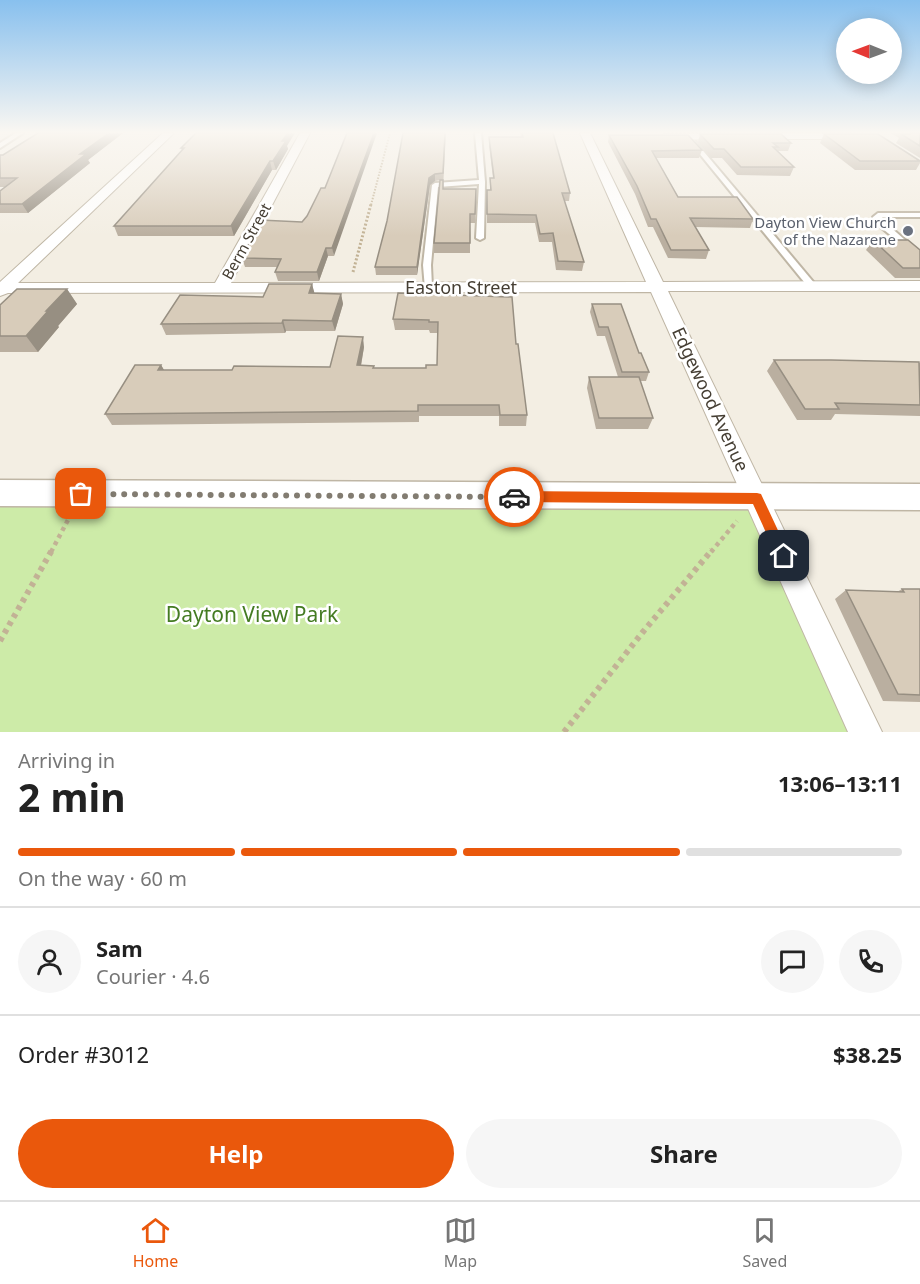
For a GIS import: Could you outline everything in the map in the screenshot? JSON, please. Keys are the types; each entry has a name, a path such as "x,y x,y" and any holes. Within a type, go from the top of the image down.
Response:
{"street":[{"path":"2,289 132,167"},
{"name":"Berm Street","path":"221,287 234,259 286,167"},
{"name":"Edgewood Avenue","path":"603,167 865,732"},
{"name":"Easton Street","path":"2,289 920,286"},
{"path":"0,493 757,498 920,496"}],"lane":[{"path":"480,238 481,167"},
{"path":"714,167 812,286"},
{"path":"428,287 427,265 435,185 482,183"},
{"path":"920,215 881,215 876,219 920,257"}],"path":[{"path":"349,287 381,167"},
{"path":"0,641 29,594 81,494"},
{"path":"564,732 642,633 757,498"}],"green space":[{"name":"Dayton View Park","path":"0,493 757,498 865,732 0,732"}],"building":[{"path":"0,167 69,167 22,204 0,204 0,191 17,178 0,178"},
{"path":"167,167 266,167 231,226 114,226"},
{"path":"333,167 362,167 332,248 326,248 317,272 275,272 281,259 242,258 260,220 302,222 321,188 325,188"},
{"path":"397,167 443,167 443,173 429,178 417,267 375,267 387,221"},
{"path":"493,167 563,167 570,193 562,193 584,262 558,261 553,233 540,234 536,215 487,214 487,190 491,190 490,178 494,178"},
{"path":"627,167 661,167 678,197 737,197 753,219 690,218 709,250 671,250 656,219 651,219"},
{"path":"440,180 443,180 443,189 476,189 475,214 470,214 470,243 434,243"},
{"path":"873,240 908,240 920,250 920,268 903,268"},
{"path":"269,284 312,284 309,293 341,294 332,321 283,320 282,323 161,324 180,295 263,297"},
{"path":"17,289 67,289 26,336 0,336 0,305"},
{"path":"398,293 512,297 516,344 518,344 527,415 500,415 499,405 418,405 418,411 105,414 135,365 161,365 158,370 232,370 234,366 330,367 338,336 363,337 357,365 374,366 373,368 426,368 426,365 437,365 438,322 393,319"},
{"path":"592,304 621,304 639,353 649,372 622,372 608,327 599,327"},
{"path":"774,360 919,362 920,405 835,403 839,409 805,409"},
{"path":"589,377 639,377 653,418 599,418"},
{"path":"902,589 920,589 920,695 898,694 846,590 904,592"}],"way so far":[{"path":"81,494 514,497"}],"place":[{"name":"Dayton View Church of the Nazarene","path":"908,231"}],"route":[{"path":"514,497 757,498 784,556"}]}
